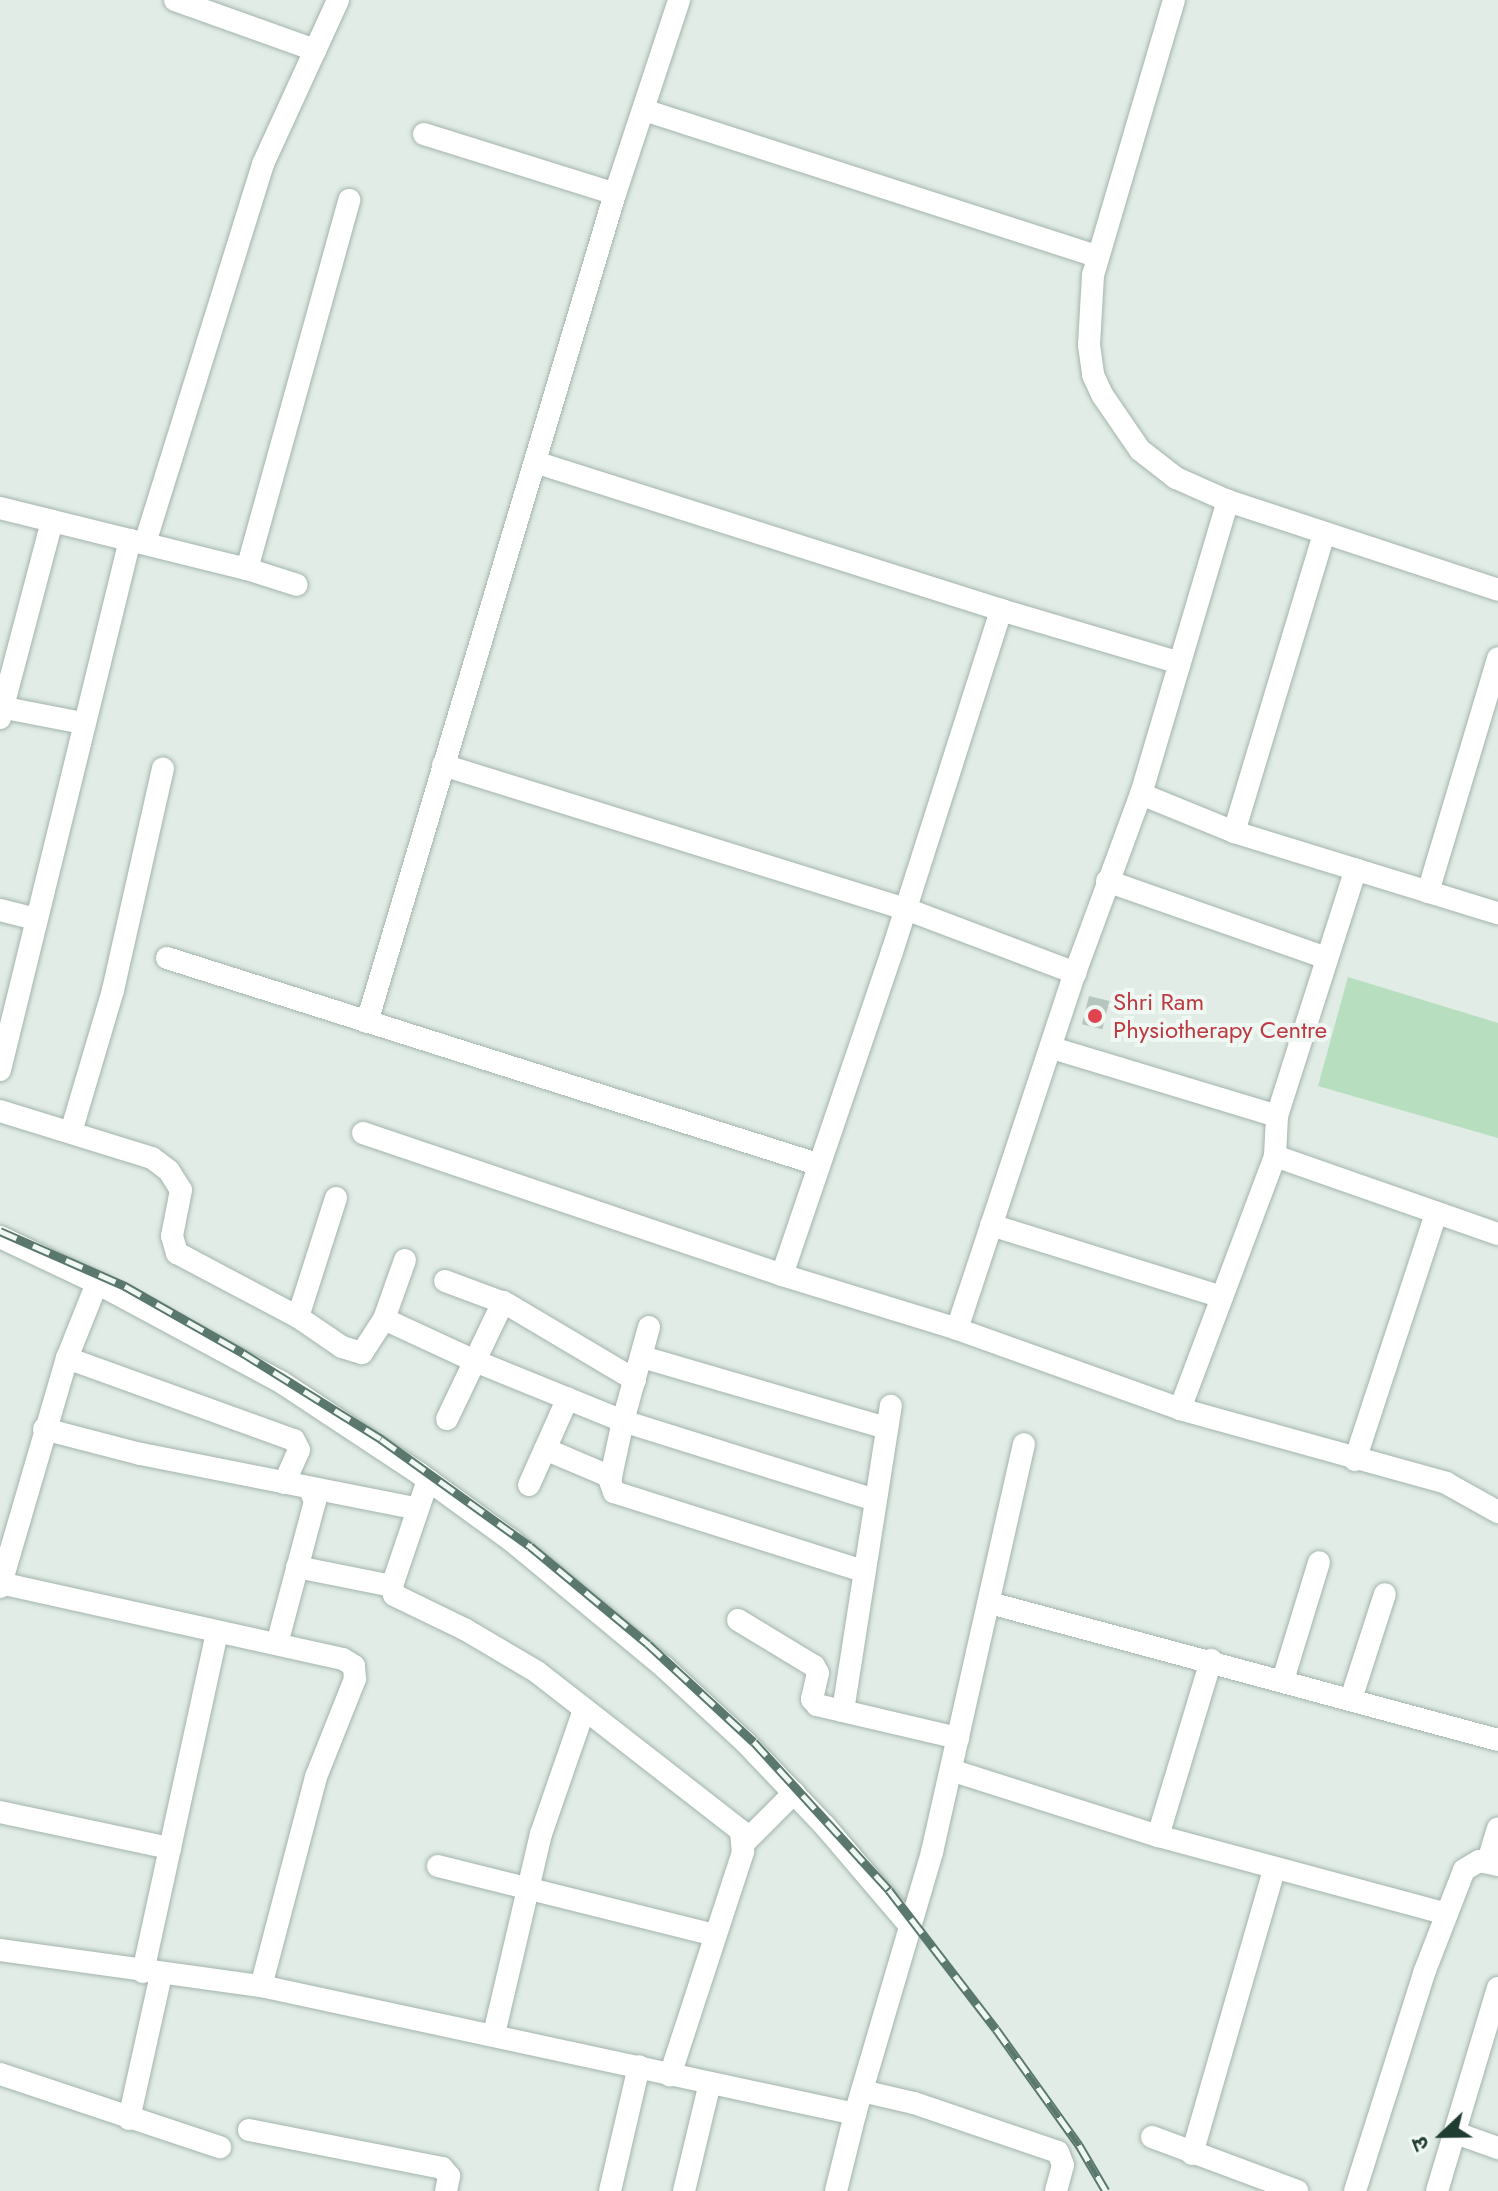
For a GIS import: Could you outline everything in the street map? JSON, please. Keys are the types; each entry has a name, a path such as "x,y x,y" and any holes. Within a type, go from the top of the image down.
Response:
{"street":[{"path":"0,1070 4,1034 82,723 138,542 263,164 338,0"},
{"path":"367,1022 615,194 679,0"},
{"path":"1174,0 1093,275 1089,345 1093,375 1103,396 1140,450 1158,466 1228,501 1498,590"},
{"path":"180,1 315,50"},
{"path":"644,110 1098,257"},
{"path":"424,134 615,194"},
{"path":"247,569 349,200"},
{"path":"535,462 1001,610 1177,662"},
{"path":"957,1329 1075,973 1141,794 1177,662 1228,501"},
{"path":"0,508 247,569 297,585"},
{"path":"52,521 1,711 82,723"},
{"path":"1234,832 1324,534"},
{"path":"782,1275 817,1164 906,909 1001,610"},
{"path":"1428,892 1498,658"},
{"path":"443,765 906,909 1075,973"},
{"path":"71,1132 113,990 163,769"},
{"path":"1141,794 1234,832 1498,913"},
{"path":"1180,1409 1275,1156 1277,1116 1356,869"},
{"path":"1107,881 1327,958"},
{"path":"0,910 35,919"},
{"path":"167,958 817,1164"},
{"path":"1052,1048 1277,1116"},
{"path":"0,1111 152,1158 169,1171 182,1195 172,1236 177,1253 298,1317 342,1347 357,1353 365,1351 384,1319 405,1260"},
{"path":"363,1133 782,1275 957,1329 1180,1409 1446,1483 1498,1512"},
{"path":"1275,1156 1498,1234"},
{"path":"298,1317 336,1198"},
{"path":"1355,1460 1436,1213"},
{"path":"991,1225 1222,1297"},
{"path":"0,1237 97,1283 281,1382 428,1480 511,1540 664,1667 794,1793 910,1926"},
{"path":"445,1281 503,1302 635,1380"},
{"path":"97,1283 67,1358 44,1429 0,1584 343,1659 351,1662 356,1673 319,1767 261,1986"},
{"path":"447,1419 503,1302"},
{"path":"384,1319 475,1361 623,1421 875,1500"},
{"path":"649,1327 611,1477 610,1485 617,1495 863,1571"},
{"path":"642,1357 889,1417 843,1711"},
{"path":"67,1358 294,1440 299,1450 284,1483"},
{"path":"529,1485 568,1398"},
{"path":"44,1429 141,1454 418,1509"},
{"path":"836,2191 951,1770 1024,1444"},
{"path":"545,1449 611,1477"},
{"path":"428,1480 392,1586 397,1598 505,1651 733,1823 741,1831 744,1843"},
{"path":"277,1644 315,1501 310,1490"},
{"path":"1283,1680 1319,1562"},
{"path":"297,1567 392,1586"},
{"path":"1351,1699 1385,1594"},
{"path":"990,1603 1211,1660 1498,1740"},
{"path":"738,1620 812,1664 818,1673 813,1702 958,1738"},
{"path":"129,2119 170,1848 217,1632"},
{"path":"1158,1836 1211,1660"},
{"path":"494,2034 526,1889 553,1797 584,1710"},
{"path":"951,1770 1158,1836 1447,1914"},
{"path":"670,2075 744,1843 794,1793"},
{"path":"0,1812 170,1848"},
{"path":"1355,2191 1424,1973 1464,1870 1479,1861 1493,1863 1498,1829"},
{"path":"438,1866 715,1935"},
{"path":"1192,2154 1274,1869"},
{"path":"0,1950 152,1974 261,1986 855,2114"},
{"path":"1437,2191 1493,2020 1498,1988"},
{"path":"610,2191 639,2066"},
{"path":"0,2074 220,2147"},
{"path":"684,2191 710,2083"},
{"path":"862,2091 914,2103 1058,2152 1063,2165 1056,2191"},
{"path":"249,2130 442,2168 449,2176 446,2191"},
{"path":"1456,2133 1498,2148"},
{"path":"1152,2137 1297,2191"}],"green space":[{"path":"1348,977 1498,1023 1498,1138 1318,1086"}],"building":[{"path":"1089,996 1109,1001 1102,1029 1082,1024"}],"railway":[{"path":"0,1231 125,1286 243,1353 381,1439 530,1546 648,1644 754,1742 889,1890 996,2029 1079,2145 1106,2191"}],"place":[{"name":"Shri Ram Physiotherapy Centre","path":"1095,1016"}]}
